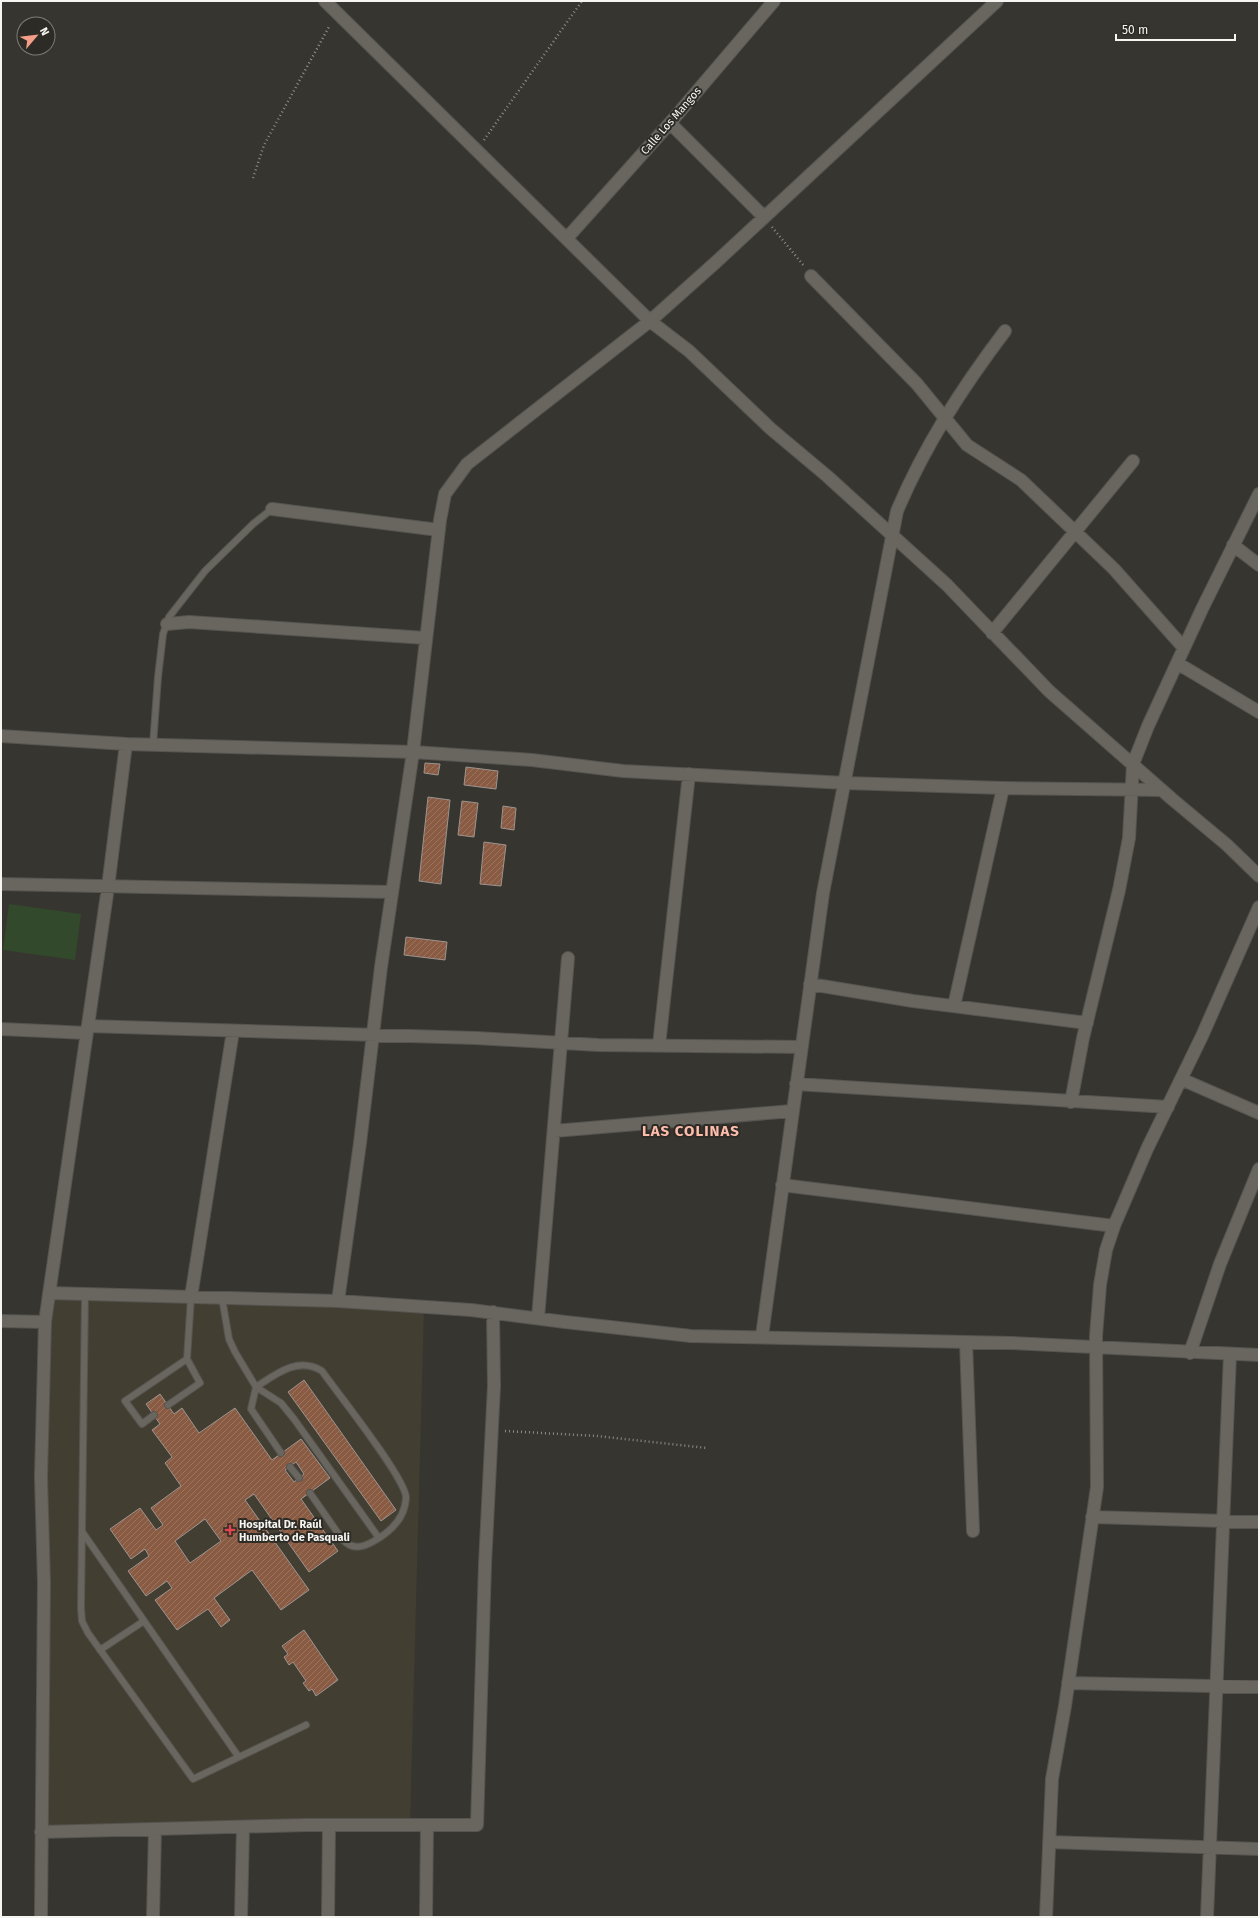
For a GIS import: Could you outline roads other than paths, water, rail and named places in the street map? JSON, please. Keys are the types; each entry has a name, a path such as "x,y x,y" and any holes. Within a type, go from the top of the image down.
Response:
{"street":[{"path":"325,1 650,321 689,351 771,429 826,476 947,585 1049,691 1227,845 1259,876"},
{"name":"Calle Los Mangos","path":"566,238 670,123 774,1"},
{"path":"338,1301 392,892 413,752 439,530 445,494 467,464 650,321 998,1"},
{"path":"670,123 764,217"},
{"path":"811,276 917,384 967,445 1021,480 1114,570 1184,648"},
{"path":"762,1336 800,1047 823,893 891,535 897,511 905,493 944,417 1005,330"},
{"path":"992,633 1133,461"},
{"path":"1071,1102 1087,1023 1120,890 1129,838 1134,764 1148,726 1177,663 1259,494"},
{"path":"272,509 439,530"},
{"path":"1234,545 1259,565"},
{"path":"167,624 189,622 426,638"},
{"path":"1177,663 1259,712"},
{"path":"1,736 126,744 413,752 532,760 624,771 845,783 1003,788 1162,790"},
{"path":"41,1917 44,1583 41,1477 45,1322 108,887 126,744"},
{"path":"659,1045 689,774"},
{"path":"954,1006 1003,788"},
{"path":"1,884 392,892"},
{"path":"1046,1917 1052,1778 1068,1683 1097,1488 1096,1348 1100,1285 1106,1250 1114,1226 1259,907"},
{"path":"538,1318 568,958"},
{"path":"810,984 912,1001 1087,1023"},
{"path":"1,1029 233,1031 562,1043 800,1047"},
{"path":"191,1297 233,1031"},
{"path":"1181,1079 1259,1113"},
{"path":"796,1084 1168,1107"},
{"path":"554,1131 792,1111"},
{"path":"1190,1353 1220,1264 1259,1169"},
{"path":"782,1185 1114,1226"},
{"path":"49,1293 338,1301 494,1312 691,1336 762,1336 966,1342 1259,1355"},
{"path":"41,1832 329,1825 477,1825 486,1556 493,1431 494,1312"},
{"path":"1,1321 45,1322"},
{"path":"966,1342 973,1531"},
{"path":"1207,1917 1230,1354"},
{"path":"1092,1517 1259,1522"},
{"path":"1068,1683 1259,1687"},
{"path":"328,1917 329,1825"},
{"path":"426,1917 427,1825"},
{"path":"241,1917 243,1827"},
{"path":"153,1917 155,1829"},
{"path":"1049,1842 1259,1849"}],"lane":[{"path":"153,745 163,634 170,617 205,571 253,524 272,509"},
{"path":"85,1294 81,1608 82,1621 88,1633 193,1779 238,1756 306,1725"},
{"path":"168,1405 200,1383 187,1358 191,1297"},
{"path":"222,1298 229,1339 256,1387 281,1403 379,1538"},
{"path":"154,1415 142,1424 125,1401 187,1358"},
{"path":"281,1453 251,1409 256,1387 291,1366 304,1365 315,1367 322,1371 395,1472 406,1497 403,1510 393,1527 379,1538 366,1545 348,1546 310,1493"},
{"path":"290,1466 299,1478"},
{"path":"83,1533 238,1756"},
{"path":"100,1650 144,1621"}],"place":[{"name":"Hospital Dr. Raúl Humberto de Pasquali","path":"230,1530"}],"district":[{"name":"LAS COLINAS","path":"691,1131"}]}
